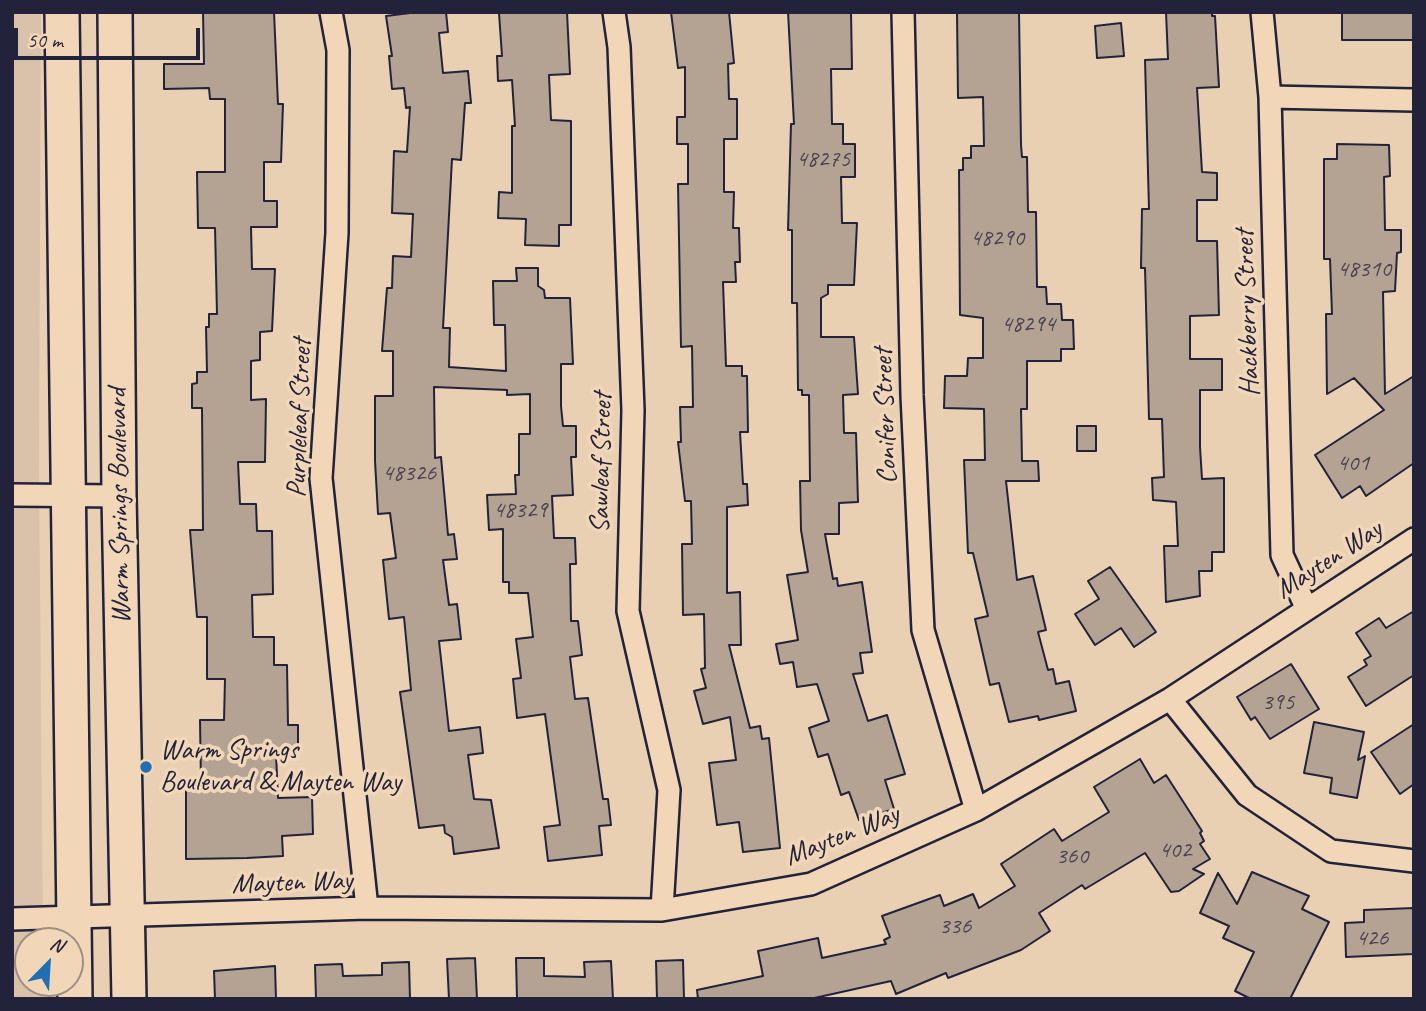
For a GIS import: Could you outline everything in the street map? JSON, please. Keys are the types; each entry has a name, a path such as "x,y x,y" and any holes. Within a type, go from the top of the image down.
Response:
{"main road":[{"name":"Warm Springs Boulevard","path":"62,12 75,999"},
{"name":"Warm Springs Boulevard","path":"115,12 119,496 129,999"}],"street":[{"name":"Purpleleaf Street","path":"331,12 338,50 337,233 321,478 367,908"},
{"name":"Sawleaf Street","path":"614,12 619,47 633,411 628,611 669,790 662,910"},
{"name":"Conifer Street","path":"903,12 912,395 923,629 975,810"},
{"name":"Hackberry Street","path":"1262,12 1270,97 1282,555 1306,607"},
{"path":"1270,97 1414,100"},
{"path":"12,495 119,496"},
{"name":"Mayten Way","path":"12,919 127,918 367,908 662,910 811,884 975,810 1170,699 1306,607 1414,539"},
{"path":"1170,699 1247,795 1331,851 1414,860"}],"shaded area":[{"path":"12,12 41,12 39,469 43,927 14,927 14,997 44,999 12,999"}],"building":[{"path":"203,12 274,12 278,104 283,104 281,162 264,162 264,201 277,201 277,227 251,227 252,269 275,269 272,331 260,332 260,360 251,361 251,400 266,399 265,462 238,462 240,504 256,504 257,531 272,531 273,594 252,595 253,637 274,637 274,665 287,665 288,725 298,725 298,754 276,754 278,798 312,797 313,834 282,836 283,856 186,859 186,784 201,784 200,720 224,720 225,679 207,679 207,617 197,617 190,530 203,530 202,408 192,408 192,384 197,383 197,372 207,372 206,327 209,327 209,314 217,314 215,228 198,228 197,172 225,172 225,99 210,99 209,88 164,89 164,64 204,64"},
{"path":"446,12 448,32 439,33 443,73 468,71 471,103 465,103 461,160 452,159 443,328 450,328 449,367 506,371 505,325 494,325 493,281 517,281 516,268 538,268 538,286 544,290 545,298 570,298 573,364 561,364 561,406 563,426 576,426 576,457 571,457 573,495 552,496 554,538 575,538 576,564 570,564 571,621 578,621 582,655 570,657 575,699 588,698 603,799 608,799 611,825 599,826 602,855 548,861 544,827 560,825 545,714 517,718 513,679 521,678 516,639 533,637 528,593 509,593 509,582 503,582 503,529 489,530 487,495 516,494 519,434 530,434 530,394 507,395 507,390 434,387 435,458 441,457 448,535 454,534 457,559 443,560 449,605 457,604 461,639 439,641 449,731 480,727 483,753 468,755 474,799 491,800 499,848 454,854 452,837 445,833 444,825 419,828 400,692 411,690 404,617 389,619 383,560 396,558 390,513 378,514 375,461 375,396 393,396 393,351 382,351 387,288 392,288 393,256 411,257 413,214 392,213 394,151 407,152 410,107 406,108 404,88 392,89 389,56 392,56 386,16"},
{"path":"567,12 570,74 549,75 551,120 571,121 571,225 559,225 559,246 525,245 526,219 498,218 499,192 512,193 512,126 515,126 512,80 498,81 497,56 502,56 499,13"},
{"path":"671,12 729,12 734,63 728,64 729,99 737,99 737,139 724,139 724,192 734,192 733,228 739,228 740,262 735,262 736,282 723,282 726,366 742,366 742,376 747,376 748,432 740,432 743,484 747,484 748,505 727,507 727,593 740,592 741,645 729,645 750,728 760,726 762,739 769,738 780,848 743,852 739,822 717,825 709,763 736,760 730,717 703,724 694,691 706,688 701,669 705,668 704,614 683,615 682,544 692,544 691,501 685,501 678,442 681,442 680,407 693,407 692,346 681,347 678,184 688,184 688,144 677,144 677,117 685,117 685,67 678,68"},
{"path":"788,12 851,12 852,69 831,69 832,124 843,124 843,144 855,144 855,177 841,177 842,223 857,223 854,285 828,285 828,294 821,298 821,337 854,337 858,394 843,395 844,433 856,433 858,502 839,503 839,534 825,534 833,579 837,578 838,586 862,582 872,652 860,653 863,673 853,674 868,721 887,715 905,774 885,780 894,809 859,820 849,792 841,795 828,754 818,757 809,728 829,721 817,684 797,687 793,662 780,664 776,644 798,640 787,575 808,572 801,530 800,481 810,481 809,395 802,395 802,390 798,390 797,303 792,303 792,230 788,230 791,124 794,124"},
{"path":"957,12 1019,12 1021,145 1022,157 1027,157 1028,212 1036,212 1037,287 1046,287 1047,304 1061,304 1062,320 1073,320 1074,349 1061,349 1061,361 1027,361 1027,409 1021,409 1022,461 1038,461 1039,481 1006,481 1017,580 1033,576 1046,630 1038,632 1048,670 1053,669 1056,684 1069,681 1076,711 1039,720 1038,716 1009,722 999,683 990,685 975,619 988,616 973,553 968,553 964,460 985,460 984,409 944,408 945,376 967,376 968,358 983,358 983,318 960,315 959,170 963,170 963,158 971,158 971,146 984,146 983,97 958,98"},
{"path":"1166,12 1212,12 1212,16 1215,16 1219,87 1197,88 1202,172 1217,173 1217,200 1197,200 1197,241 1217,241 1219,315 1190,316 1190,359 1222,359 1222,390 1200,390 1200,447 1202,479 1224,478 1224,552 1212,552 1212,571 1199,571 1200,596 1166,602 1164,546 1178,546 1176,502 1153,500 1152,478 1164,477 1162,419 1149,419 1145,268 1141,268 1142,209 1149,209 1145,60 1168,59"},
{"path":"1342,12 1414,12 1414,40 1342,40"},
{"path":"1121,23 1124,56 1097,58 1095,26"},
{"path":"1337,144 1389,145 1390,176 1384,177 1385,230 1401,230 1401,252 1397,253 1395,291 1383,292 1385,394 1414,376 1414,463 1366,496 1360,486 1342,498 1315,455 1384,410 1354,378 1327,394 1326,314 1332,314 1330,259 1324,259 1324,159 1337,159"},
{"path":"1077,426 1096,426 1096,451 1077,451"},
{"path":"1110,567 1156,632 1134,647 1121,628 1095,645 1075,614 1099,599 1088,581"},
{"path":"1414,611 1414,675 1366,706 1348,677 1367,665 1364,660 1371,656 1356,633 1379,618 1386,628"},
{"path":"1291,664 1319,709 1270,739 1255,717 1251,720 1237,697"},
{"path":"1314,722 1364,732 1358,760 1365,756 1357,798 1330,793 1332,778 1304,773"},
{"path":"1414,724 1414,784 1400,794 1371,752"},
{"path":"1140,759 1154,783 1166,775 1202,831 1200,833 1204,841 1200,844 1210,859 1193,869 1204,874 1179,891 1171,892 1145,853 1085,889 1082,885 1039,913 1050,931 1021,950 948,978 946,973 896,994 891,981 810,999 698,999 697,990 763,976 758,951 818,938 822,958 886,944 884,940 890,937 882,916 940,895 944,906 973,894 979,908 1015,886 1001,864 1054,829 1062,841 1109,812 1094,787"},
{"path":"1252,872 1309,896 1302,909 1329,922 1290,999 1251,999 1235,991 1254,952 1223,938 1229,926 1200,913 1218,873 1237,904"},
{"path":"1414,908 1414,954 1346,957 1345,923 1364,922 1364,910"},
{"path":"475,958 477,999 449,999 447,959"},
{"path":"516,958 544,958 544,976 585,977 584,962 611,961 613,999 517,999"},
{"path":"683,960 684,999 657,999 656,961"},
{"path":"409,962 410,999 316,999 315,965 342,964 343,976 382,975 382,963"},
{"path":"275,966 276,999 215,999 214,971"}],"place":[{"name":"Warm Springs Boulevard & Mayten Way","path":"146,767"}]}
